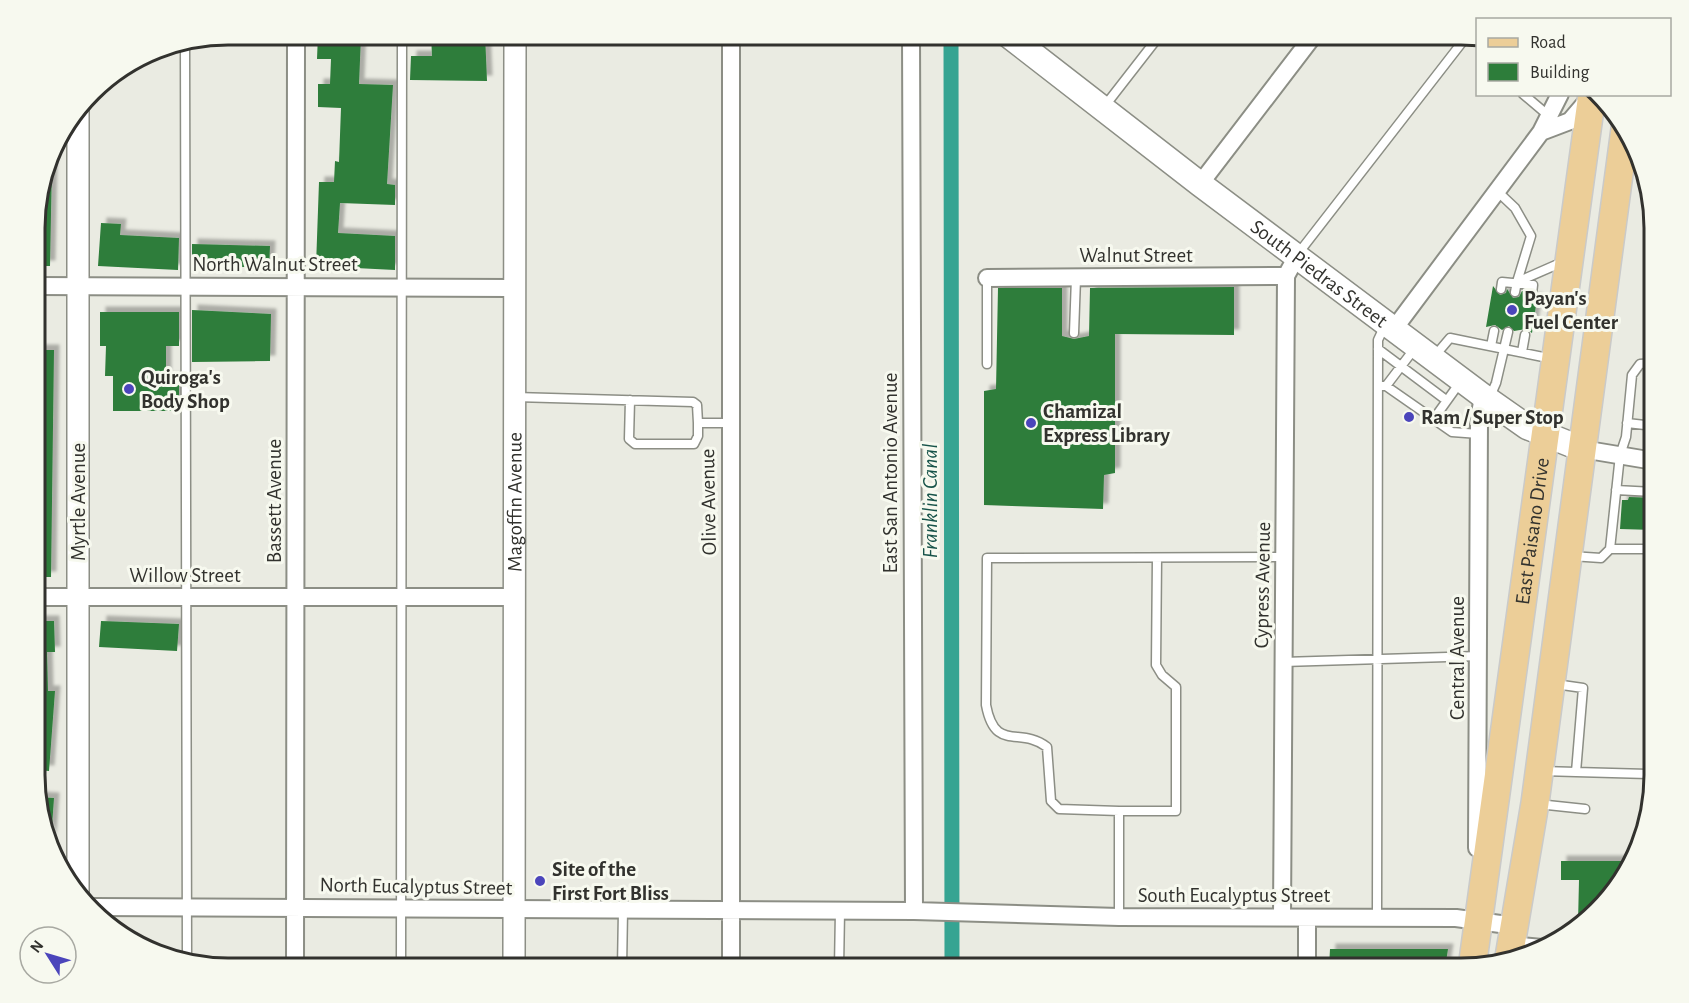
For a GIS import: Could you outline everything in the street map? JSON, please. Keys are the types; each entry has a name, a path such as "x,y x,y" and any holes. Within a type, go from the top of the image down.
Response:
{"main road":[{"name":"South Piedras Street","path":"1022,45 1200,184 1291,266 1390,326 1527,427 1546,437 1582,449"},
{"name":"East Paisano Drive","path":"1474,958 1591,99"},
{"name":"East Paisano Drive","path":"1512,943 1535,803 1623,144"}],"street":[{"name":"Bassett Avenue","path":"295,958 296,45"},
{"name":"Magoffin Avenue","path":"514,958 515,45"},
{"name":"Olive Avenue","path":"731,45 731,958"},
{"name":"East San Antonio Avenue","path":"911,45 914,911"},
{"path":"1200,184 1306,45"},
{"path":"1390,326 1497,191 1540,132 1559,96"},
{"path":"1540,132 1570,121 1581,111 1590,97"},
{"name":"Myrtle Avenue","path":"78,123 78,880"},
{"name":"Walnut Street","path":"987,278 1076,278 1291,266"},
{"name":"Cypress Avenue","path":"1282,918 1283,662 1291,266"},
{"name":"North Walnut Street","path":"45,286 514,288"},
{"name":"Central Avenue","path":"1479,921 1477,874 1480,656 1479,434 1486,398"},
{"name":"South Piedras Street","path":"1582,449 1644,459"},
{"name":"Willow Street","path":"45,597 514,597"},
{"name":"North Eucalyptus Street","path":"102,908 953,912"},
{"name":"South Eucalyptus Street","path":"953,912 1119,917 1377,918 1479,921 1512,943"},
{"path":"1306,958 1307,918"}],"lane":[{"path":"401,958 402,45"},
{"path":"1103,108 1152,45"},
{"path":"1291,266 1460,45"},
{"path":"185,51 187,953"},
{"path":"1525,96 1549,116"},
{"path":"1497,191 1515,208 1531,236 1516,287"},
{"path":"1516,287 1571,258"},
{"path":"987,278 987,364"},
{"path":"1074,333 1076,278"},
{"path":"1501,289 1502,282 1516,287 1533,285 1532,294"},
{"path":"1377,918 1377,658 1382,386 1378,340 1390,326"},
{"path":"1491,346 1494,331"},
{"path":"1486,398 1505,349 1508,332"},
{"path":"1522,352 1525,335"},
{"path":"1382,386 1401,366 1450,338 1557,360"},
{"path":"1378,349 1430,392 1446,400"},
{"path":"1568,556 1601,558 1610,549 1620,455 1628,423 1632,375 1640,364 1644,364"},
{"path":"1433,420 1462,380"},
{"path":"1382,386 1404,396 1452,432 1479,434"},
{"path":"514,398 630,400 693,402 697,405 698,423 698,436 694,444 635,444 629,439 630,400"},
{"path":"698,423 730,423"},
{"path":"1628,423 1644,425"},
{"path":"1616,490 1644,491"},
{"path":"1610,549 1644,549"},
{"path":"1157,558 1156,665 1162,675 1176,687 1176,811 1059,809 1051,801 1047,747 1038,740 1000,734 990,723 986,705 987,558 1285,556"},
{"path":"1283,662 1480,656"},
{"path":"1551,684 1583,688 1576,772"},
{"path":"1539,771 1644,774"},
{"path":"1535,803 1585,809"},
{"path":"1119,811 1119,917"},
{"path":"622,958 623,910"},
{"path":"839,958 840,911"}],"building":[{"path":"318,45 361,45 359,84 393,85 387,184 395,185 395,205 340,203 338,233 395,236 395,270 316,266 319,182 334,182 335,161 339,162 341,108 318,107 318,84 330,84 331,59 317,59"},
{"path":"432,45 485,45 487,81 410,80 411,56 432,56"},
{"path":"52,182 50,266 45,266 45,228"},
{"path":"101,223 121,224 120,235 179,238 178,270 98,266"},
{"path":"192,244 270,246 269,268 192,265"},
{"name":"Payan's Fuel Center","path":"1493,286 1500,295 1506,293 1507,289 1513,298 1519,297 1522,291 1526,291 1529,299 1537,298 1532,333 1526,329 1514,331 1509,326 1502,330 1495,325 1486,327"},
{"path":"1234,287 1234,335 1115,334 1115,473 1104,475 1103,509 984,505 984,391 996,389 998,288 1062,288 1062,336 1074,339 1089,336 1090,288"},
{"path":"192,310 271,314 270,361 192,362"},
{"path":"100,312 179,312 179,346 166,346 166,378 179,378 179,411 113,411 113,376 105,376 106,346 100,346"},
{"path":"45,350 54,350 51,577 45,577"},
{"path":"1629,497 1644,498 1644,530 1620,529 1622,500 1628,500"},
{"path":"45,621 54,621 55,652 47,652 48,691 55,691 49,771 45,771"},
{"path":"101,621 179,624 177,651 99,647"},
{"path":"47,798 54,798 52,823"},
{"path":"1561,861 1623,861 1606,887 1578,916 1579,880 1561,880"},
{"path":"1330,949 1448,949 1447,958 1330,958"}],"waterway":[{"name":"Franklin Canal","path":"951,45 952,958"}],"place":[{"name":"Payan's Fuel Center","path":"1512,310"},
{"name":"Quiroga's Body Shop","path":"129,389"},
{"name":"Ram / Super Stop","path":"1409,417"},
{"name":"Chamizal Express Library","path":"1031,423"},
{"name":"Site of the First Fort Bliss","path":"540,881"}]}
